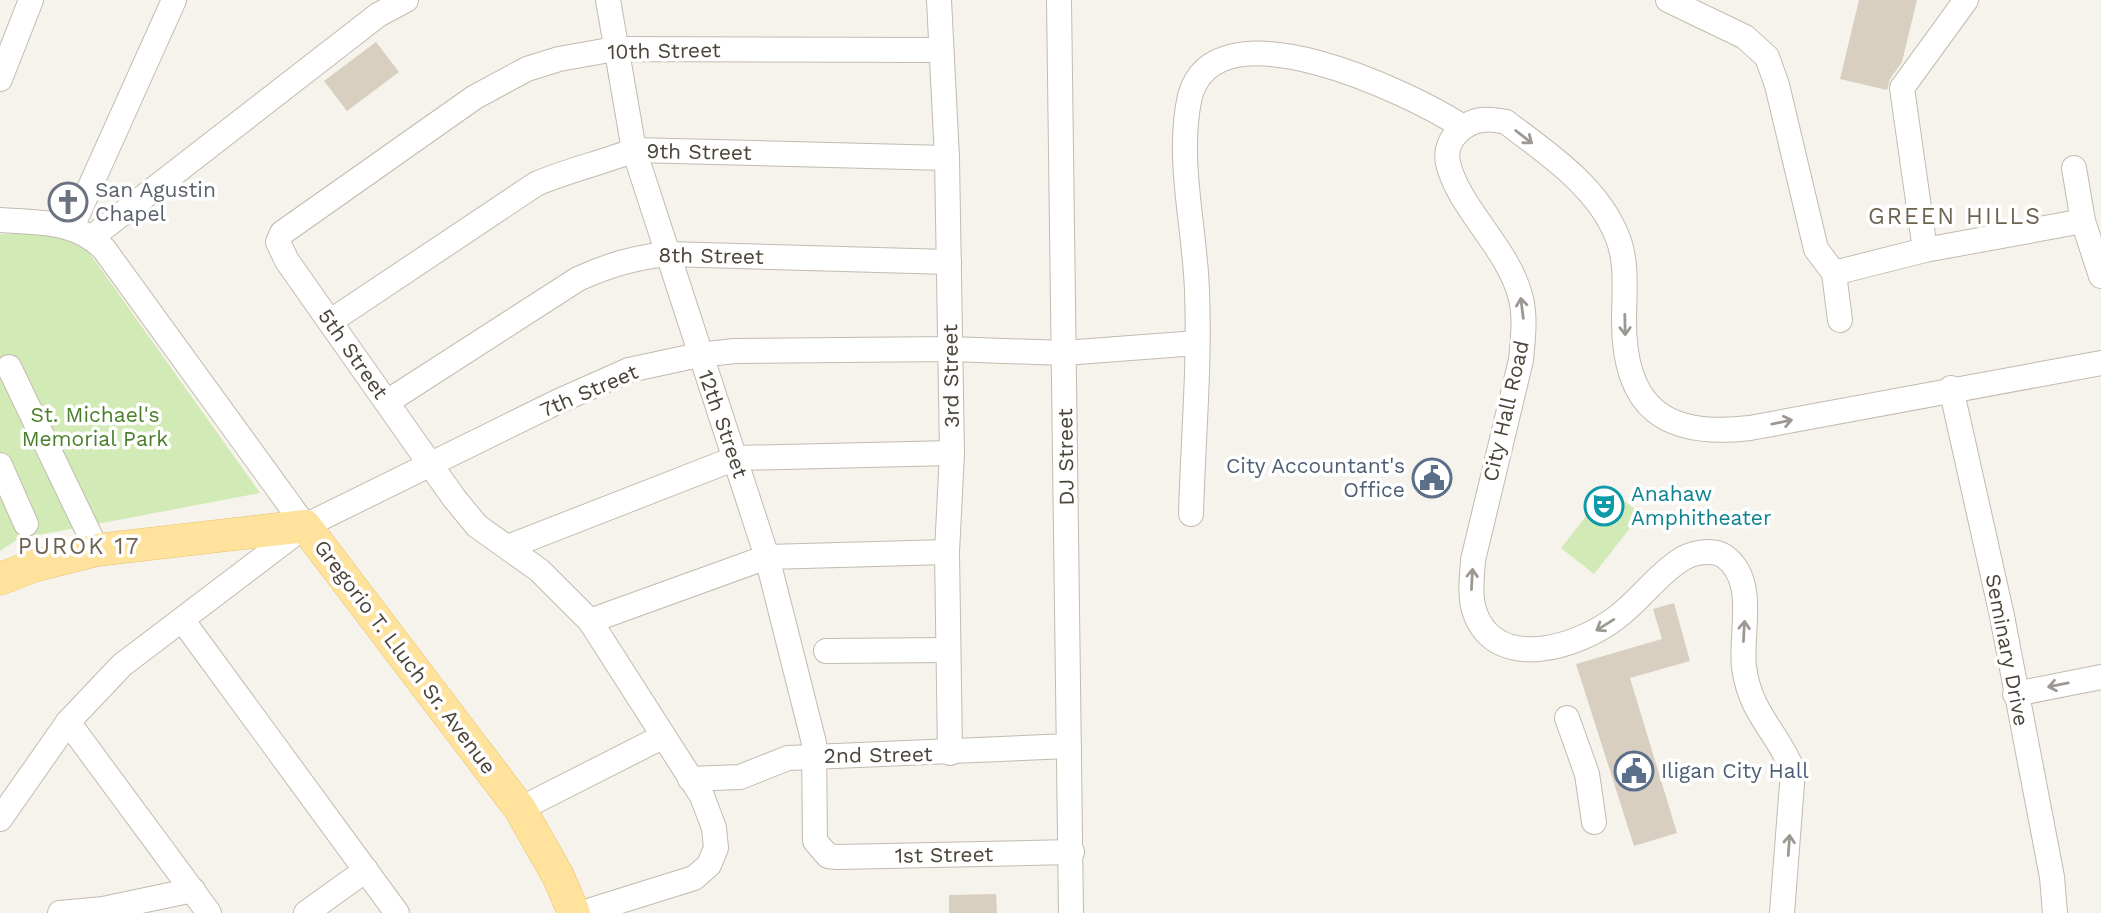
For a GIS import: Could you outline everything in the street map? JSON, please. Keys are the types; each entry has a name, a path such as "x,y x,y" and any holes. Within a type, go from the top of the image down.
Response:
{"main road":[{"name":"Gregorio T. Lluch Sr. Avenue","path":"0,579 33,565 97,550 305,526 520,809 558,876 575,913"}],"street":[{"path":"0,79 31,0"},
{"path":"82,232 174,0"},
{"path":"82,232 374,7 406,0"},
{"name":"12th Street","path":"608,0 634,150 767,557 816,756 813,832 819,850"},
{"name":"3rd Street","path":"939,0 947,158 952,453 947,552 950,753"},
{"name":"DJ Street","path":"1059,0 1071,913"},
{"path":"1668,0 1745,37 1767,57 1777,85 1816,249 1834,273 1840,320"},
{"path":"1925,250 1902,88 1966,0"},
{"path":"1191,513 1197,294 1186,169 1185,123 1190,92 1204,65 1222,52 1243,45 1270,43 1296,48 1377,77 1463,127 1475,120 1491,118 1506,122 1579,181 1604,210 1618,237 1624,263 1625,354 1633,379 1648,404 1664,419 1688,429 1727,431 1951,388 2101,363"},
{"name":"10th Street","path":"278,242 282,233 291,225 498,82 559,59 615,49 940,50"},
{"name":"City Hall Road","path":"1463,127 1454,135 1447,150 1447,162 1469,204 1510,269 1521,296 1524,326 1521,360 1473,560 1471,589 1474,610 1480,625 1493,641 1527,650 1557,647 1586,637 1614,620 1680,559 1701,552 1721,554 1734,566 1743,585 1744,667 1749,691 1758,716 1785,751 1793,771 1782,913"},
{"name":"9th Street","path":"331,321 536,184 573,168 606,161 634,150 947,158"},
{"path":"2074,168 2083,220 2101,276"},
{"path":"0,220 82,232 117,265 305,526"},
{"path":"1834,273 1925,250 2083,220"},
{"name":"5th Street","path":"278,242 287,261 477,526 508,547 566,594 590,621 702,796 714,828 716,848 709,866 694,878 582,913"},
{"name":"8th Street","path":"387,402 578,279 608,265 638,257 668,254 949,262"},
{"name":"7th Street","path":"0,819 68,722 122,665 305,526 557,402 629,370 699,355 950,349 1065,353 1197,343"},
{"path":"9,367 97,550"},
{"name":"Seminary Drive","path":"1951,388 2002,616 2052,877 2055,913"},
{"path":"508,547 736,458 952,453"},
{"path":"0,465 26,524"},
{"path":"590,621 767,557 947,552"},
{"path":"183,621 397,913"},
{"path":"826,651 948,650"},
{"path":"2015,694 2101,677"},
{"path":"1567,718 1587,774 1594,822"},
{"path":"68,722 209,913"},
{"path":"520,809 662,737"},
{"name":"2nd Street","path":"690,779 740,777 788,758 1069,746"},
{"name":"1st Street","path":"819,850 828,856 837,857 1072,852"},
{"path":"306,913 366,870"},
{"path":"60,913 103,909 193,890"}],"green space":[{"name":"St. Michael's Memorial Park","path":"0,234 76,234 260,493 18,539 0,551"},
{"path":"1608,488 1641,514 1594,574 1561,548"}],"building":[{"path":"1859,0 1917,0 1902,62 1890,79 1887,90 1840,79"},
{"path":"376,42 399,72 347,111 324,81"},
{"path":"1674,603 1690,661 1630,678 1677,833 1634,846 1576,664 1662,639 1653,609"},
{"path":"996,894 997,913 949,913 949,895"}],"place":[{"name":"San Agustin Chapel","path":"68,202"},
{"name":"City Accountant's Office","path":"1432,478"},
{"name":"Anahaw Amphitheater","path":"1604,506"},
{"name":"Iligan City Hall","path":"1634,771"}],"district":[{"name":"GREEN HILLS","path":"1955,216"},
{"name":"PUROK 17","path":"79,546"}]}
